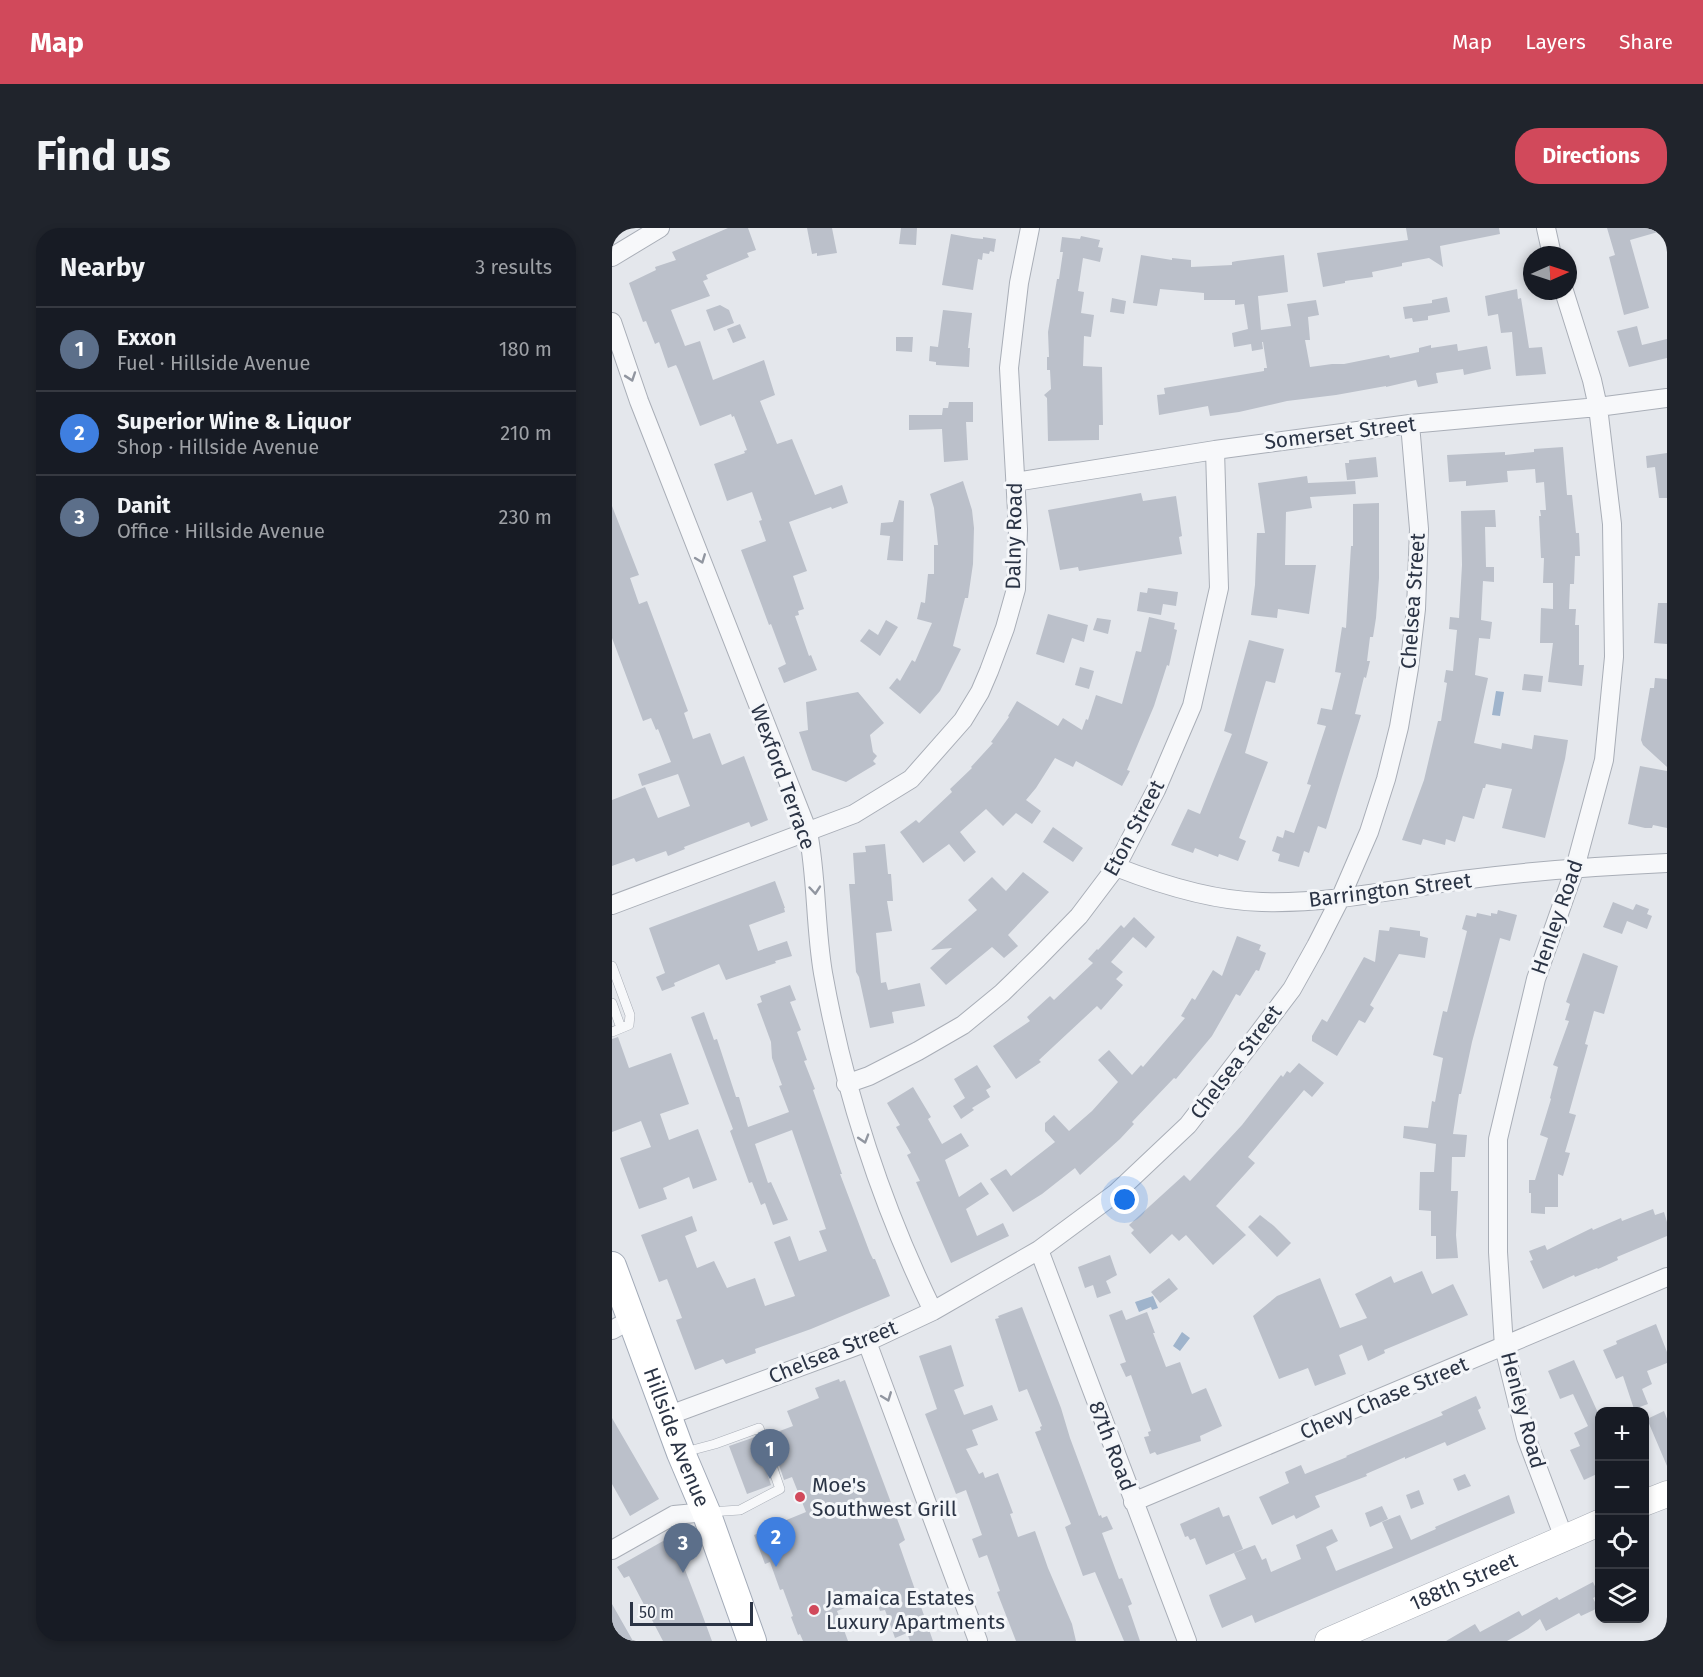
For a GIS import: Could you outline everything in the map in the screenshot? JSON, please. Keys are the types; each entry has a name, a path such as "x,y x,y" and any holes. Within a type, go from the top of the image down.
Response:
{"main road":[{"name":"Hillside Avenue","path":"612,1266 622,1325 668,1416 706,1512 752,1641"}],"street":[{"path":"612,257 660,228"},
{"name":"Dalny Road","path":"612,904 855,814 911,779 956,729 980,692 1005,628 1016,589 1018,529 1009,368 1019,283 1030,228"},
{"path":"1546,228 1550,246"},
{"name":"Henley Road","path":"1564,1538 1526,1437 1504,1347 1498,1252 1498,1139 1536,979 1575,868 1604,760 1614,657 1612,524 1598,407 1567,300"},
{"name":"Wexford Terrace","path":"612,322 639,400 807,832 812,859 823,970 846,1084 872,1164 920,1286 933,1311"},
{"name":"Somerset Street","path":"1015,482 1215,450 1410,423 1598,407 1667,398"},
{"name":"Chelsea Street","path":"668,1416 867,1342 933,1311 1039,1251 1116,1194 1188,1125 1292,989 1340,899 1369,832 1399,727 1416,609 1419,529 1410,423"},
{"name":"Eton Street","path":"846,1084 869,1076 963,1025 1002,993 1079,916 1116,867 1156,790 1195,695 1219,588 1215,450"},
{"name":"Barrington Street","path":"1116,867 1143,878 1228,899 1263,902 1340,899 1463,880 1575,868 1667,863"},
{"name":"87th Road","path":"1039,1251 1187,1641"},
{"name":"Chevy Chase Street","path":"1133,1502 1667,1277"},
{"path":"867,1342 978,1641"},
{"path":"1649,1501 1667,1494"},
{"path":"612,1551 674,1515 706,1512"},
{"name":"188th Street","path":"1328,1641 1595,1525"}],"lane":[{"path":"612,966 630,1015 629,1024 617,1030 612,1003"},
{"path":"681,1453 716,1444 759,1428 780,1489 740,1510 706,1512"}],"water":[{"path":"1496,691 1504,692 1500,716 1492,715"},
{"path":"1153,1296 1158,1308 1152,1310 1151,1307 1139,1312 1135,1302"},
{"path":"1182,1332 1190,1338 1180,1351 1173,1346"}],"building":[{"path":"728,228 748,228 756,250 747,253 749,257 706,275 708,279 703,281 710,296 671,310 685,346 700,341 713,380 764,360 775,395 760,401 777,444 792,439 815,495 842,485 848,503 789,522 807,571 793,576 804,609 798,611 799,615 795,616 809,656 811,655 817,670 784,683 778,668 786,664 741,550 766,541 759,521 762,520 752,492 727,501 714,464 745,453 744,451 747,450 734,416 732,417 731,414 700,426 678,369 676,365 668,368 659,342 655,344 646,321 643,322 629,283 656,270 655,267 676,260 672,252"},
{"path":"807,228 832,228 837,253 817,256 817,253 812,254"},
{"path":"901,228 917,228 916,245 899,244"},
{"path":"1406,228 1499,228 1500,234 1440,246 1443,267 1429,258 1372,272 1373,277 1323,287 1317,253 1408,240"},
{"path":"1607,228 1657,228 1658,232 1630,240 1649,308 1624,315 1609,257 1615,255"},
{"path":"951,234 996,239 994,252 983,253 982,260 978,259 973,290 942,285"},
{"path":"1081,236 1100,240 1098,247 1103,248 1100,262 1083,258 1078,291 1084,292 1081,313 1094,315 1091,337 1084,336 1083,366 1102,367 1103,425 1099,425 1099,440 1048,441 1047,398 1044,395 1051,389 1050,370 1047,370 1048,332 1063,252 1060,252 1062,237 1080,239"},
{"path":"1141,255 1172,260 1172,258 1191,260 1191,267 1232,265 1232,262 1237,261 1284,255 1288,292 1258,296 1261,330 1291,326 1287,304 1316,300 1319,315 1308,317 1310,340 1305,340 1310,367 1344,364 1389,355 1390,358 1419,352 1419,348 1431,345 1431,348 1457,344 1458,351 1487,346 1491,369 1464,375 1463,369 1436,373 1438,383 1418,387 1416,380 1386,387 1287,401 1239,412 1210,416 1208,406 1159,415 1157,395 1165,394 1164,388 1264,371 1264,368 1267,368 1263,342 1263,349 1252,351 1251,344 1234,347 1232,333 1248,329 1244,304 1235,305 1235,300 1204,300 1204,293 1160,289 1157,306 1133,303"},
{"path":"1517,289 1518,299 1521,298 1529,348 1542,347 1546,374 1516,376 1512,332 1501,333 1498,314 1488,316 1485,296"},
{"path":"1447,297 1450,312 1428,316 1428,320 1413,322 1412,318 1405,319 1403,307 1432,303 1432,300"},
{"path":"1112,298 1126,301 1124,314 1110,312"},
{"path":"720,305 729,310 734,323 714,331 706,310"},
{"path":"943,310 972,313 968,348 970,348 969,367 936,365 936,362 929,361 930,346 938,347"},
{"path":"740,324 746,338 733,343 727,329"},
{"path":"1637,326 1642,345 1667,339 1667,358 1629,367 1617,331"},
{"path":"896,337 913,337 912,352 896,351"},
{"path":"949,402 973,402 973,422 966,422 968,460 944,462 942,429 909,430 909,415 942,415 943,408 948,408"},
{"path":"1563,447 1567,495 1572,495 1576,533 1579,533 1580,556 1575,556 1574,584 1570,584 1569,609 1576,609 1575,625 1579,625 1579,665 1584,665 1582,686 1548,682 1553,643 1540,643 1541,608 1553,609 1553,583 1543,583 1544,558 1541,558 1539,516 1541,516 1540,510 1546,510 1544,482 1536,483 1535,469 1507,471 1508,482 1466,486 1466,481 1449,482 1447,455 1505,452 1505,455 1534,452 1534,449"},
{"path":"1667,453 1667,498 1659,498 1655,467 1647,468 1646,456"},
{"path":"1376,457 1378,477 1347,480 1345,463 1349,463 1349,460"},
{"path":"1307,476 1308,483 1355,481 1356,494 1310,497 1312,508 1286,512 1285,565 1316,565 1309,614 1278,609 1277,618 1251,615 1255,585 1257,533 1265,533 1258,483"},
{"path":"963,481 972,510 974,528 973,564 968,598 965,598 953,646 961,649 940,691 920,714 889,688 897,678 900,681 912,660 915,662 932,623 917,619 921,602 925,603 928,574 934,574 934,545 938,545 930,494"},
{"path":"1141,493 1143,501 1176,496 1182,536 1179,537 1182,554 1079,571 1078,567 1060,570 1048,510"},
{"path":"899,500 904,501 903,561 887,560 890,536 880,535 881,523 893,522"},
{"path":"1379,503 1379,578 1376,618 1373,637 1370,637 1367,661 1370,661 1355,714 1361,715 1326,829 1318,826 1309,853 1304,851 1299,867 1278,861 1280,854 1272,851 1277,836 1283,838 1285,830 1294,833 1311,785 1307,784 1326,726 1317,724 1321,708 1332,710 1341,673 1335,672 1342,627 1346,628 1351,546 1353,546 1353,504"},
{"path":"612,506 639,575 630,578 639,604 647,601 688,711 684,713 693,739 710,733 722,765 744,756 768,820 751,827 749,822 684,847 685,849 668,856 666,851 636,862 634,858 612,866 612,800 645,787 658,818 690,806 678,774 642,786 638,774 671,762 658,729 656,730 651,718 643,721 612,638"},
{"path":"1495,510 1496,527 1485,527 1486,567 1494,567 1494,582 1483,581 1481,620 1492,622 1490,639 1479,638 1475,675 1488,678 1474,743 1501,749 1502,743 1532,749 1534,735 1568,740 1565,759 1545,838 1502,828 1512,789 1486,784 1474,819 1463,816 1455,842 1446,839 1445,845 1423,839 1421,845 1402,840 1424,780 1438,721 1441,721 1447,683 1444,682 1446,670 1453,671 1457,630 1449,629 1450,617 1459,618 1462,565 1461,511"},
{"path":"1148,588 1178,592 1176,606 1163,604 1161,615 1137,611 1140,592 1147,593"},
{"path":"1658,603 1667,603 1667,644 1654,643"},
{"path":"1048,614 1088,625 1084,642 1072,638 1064,663 1036,654"},
{"path":"1149,617 1175,623 1174,629 1177,630 1169,666 1167,665 1154,706 1127,770 1130,771 1122,786 1076,761 1073,767 1055,758 1026,800 1041,811 1032,824 1016,813 1003,826 986,809 960,832 976,852 964,862 949,844 923,863 900,832 916,820 919,823 952,792 950,789 993,743 991,742 1009,717 1017,701 1058,726 1063,718 1082,730 1086,719 1088,720 1096,695 1122,704 1136,651 1141,652"},
{"path":"1097,618 1111,620 1108,634 1093,630"},
{"path":"886,620 898,627 880,656 860,641 869,629 878,635"},
{"path":"1249,640 1284,649 1275,683 1266,681 1245,753 1268,762 1239,838 1246,841 1238,861 1219,854 1218,857 1195,848 1193,853 1171,845 1188,809 1200,814 1232,734 1224,731"},
{"path":"1080,667 1094,671 1089,689 1075,685"},
{"path":"1524,674 1543,676 1541,692 1522,690"},
{"path":"1655,678 1667,679 1667,767 1643,745 1641,740 1650,688 1654,688"},
{"path":"858,692 884,723 870,735 873,752 877,756 873,761 876,764 846,782 812,770 799,732 808,730 806,702"},
{"path":"1640,766 1667,771 1667,828 1653,825 1652,828 1645,828 1628,824"},
{"path":"1053,827 1083,848 1073,862 1043,842"},
{"path":"885,844 893,901 887,901 892,931 876,933 881,983 886,982 888,990 920,983 925,1006 892,1012 894,1023 870,1028 856,972 849,884 855,884 853,853 866,852 865,846"},
{"path":"1023,872 1049,892 1008,935 1018,946 1004,958 992,947 946,985 930,968 952,948 931,950 977,910 968,900 992,877 1006,891"},
{"path":"775,881 785,912 749,925 758,951 787,941 792,956 726,980 719,964 674,983 675,986 662,991 656,977 665,973 649,928"},
{"path":"1613,902 1633,910 1636,904 1649,909 1647,914 1652,916 1647,929 1627,921 1622,934 1603,927"},
{"path":"1498,910 1517,915 1510,941 1500,938 1472,1042 1461,1094 1459,1094 1453,1134 1467,1135 1465,1157 1452,1157 1451,1191 1458,1191 1456,1235 1458,1258 1436,1259 1436,1236 1431,1236 1431,1211 1419,1210 1420,1172 1434,1172 1436,1144 1403,1138 1404,1126 1428,1128 1443,1058 1433,1055 1443,1011 1447,1012 1467,931 1462,929 1466,915 1476,917 1477,913 1491,916 1491,913 1497,914"},
{"path":"1134,917 1155,937 1146,948 1133,937 1111,962 1123,972 1116,979 1123,985 1101,1010 1097,1006 1039,1060 1041,1062 1016,1079 993,1046 1030,1021 1027,1017 1050,996 1054,1000 1093,963 1088,959 1097,949 1121,925 1124,928"},
{"path":"1390,927 1420,931 1420,936 1428,938 1425,958 1399,954 1370,1005 1374,1008 1365,1023 1359,1020 1337,1056 1312,1041 1312,1036 1322,1019 1327,1022 1364,957 1375,962 1379,930 1389,931"},
{"path":"1237,936 1261,945 1259,950 1266,953 1259,971 1256,970 1240,996 1236,994 1212,1036 1176,1079 1174,1078 1132,1122 1134,1124 1120,1139 1080,1175 1075,1168 1042,1194 1013,1212 990,1179 1006,1169 1011,1176 1055,1142 1045,1131 1045,1123 1054,1115 1069,1131 1092,1111 1118,1082 1098,1060 1109,1050 1132,1075 1141,1065 1143,1067 1185,1018 1181,1016 1192,998 1195,1000 1213,970 1222,976"},
{"path":"1583,953 1618,966 1604,1014 1594,1011 1585,1044 1588,1045 1569,1113 1576,1115 1565,1152 1570,1153 1563,1176 1558,1174 1558,1207 1545,1207 1545,1214 1531,1213 1529,1180 1535,1180 1548,1138 1540,1135 1558,1067 1553,1065 1569,1021 1565,1020 1570,1004 1566,1002"},
{"path":"790,985 796,1000 790,1002 801,1030 797,1032 807,1060 804,1061 842,1174 840,1174 870,1253 875,1259 890,1296 811,1329 755,1349 756,1353 726,1364 723,1359 695,1370 676,1320 682,1318 667,1279 659,1282 641,1235 692,1216 697,1231 685,1236 697,1268 714,1261 727,1288 755,1278 765,1306 795,1296 774,1242 790,1236 799,1261 827,1251 819,1231 826,1229 792,1130 755,1144 768,1183 771,1182 788,1220 773,1225 765,1203 761,1205 752,1182 749,1183 730,1131 733,1129 691,1017 704,1012 714,1040 717,1039 748,1127 789,1112 779,1086 782,1085 772,1058 771,1042 757,1004 762,1002 760,996"},
{"path":"618,1037 629,1068 671,1053 689,1104 660,1114 669,1140 698,1129 717,1180 693,1189 689,1177 663,1188 667,1199 639,1209 620,1158 651,1147 641,1121 612,1132 612,1039"},
{"path":"1299,1063 1324,1083 1312,1097 1304,1090 1248,1157 1255,1163 1216,1206 1246,1235 1213,1265 1186,1235 1179,1241 1172,1234 1150,1254 1131,1233 1134,1230 1129,1225 1184,1175 1190,1181 1242,1125 1281,1075 1283,1077 1287,1071 1290,1073"},
{"path":"977,1065 991,1087 986,1090 990,1097 972,1108 974,1110 961,1119 953,1106 965,1098 954,1079"},
{"path":"913,1087 931,1117 928,1119 942,1144 961,1133 969,1146 945,1160 959,1197 981,1182 989,1194 966,1209 977,1236 1003,1223 1009,1236 951,1263 916,1182 920,1181 907,1155 911,1153 896,1127 900,1125 887,1103"},
{"path":"1653,1209 1655,1215 1664,1212 1667,1236 1617,1257 1618,1260 1598,1269 1575,1277 1574,1275 1543,1289 1530,1261 1533,1260 1529,1251 1545,1245 1547,1250 1592,1228 1593,1230 1621,1218 1622,1221"},
{"path":"1260,1215 1291,1243 1277,1257 1248,1227"},
{"path":"1110,1255 1117,1275 1106,1281 1111,1293 1097,1298 1093,1285 1085,1288 1078,1267"},
{"path":"1422,1271 1432,1294 1453,1284 1468,1315 1384,1350 1385,1353 1368,1361 1362,1345 1339,1355 1346,1374 1315,1386 1308,1368 1279,1379 1253,1316 1277,1296 1320,1278 1340,1328 1367,1318 1355,1294 1391,1276 1394,1283"},
{"path":"1169,1278 1178,1289 1160,1303 1151,1292"},
{"path":"1022,1307 1099,1516 1101,1515 1102,1518 1107,1516 1113,1529 1102,1533 1119,1579 1122,1578 1132,1604 1128,1606 1140,1641 1124,1641 1095,1572 1083,1576 1065,1527 1071,1524 1035,1432 1041,1430 1042,1426 1027,1389 1019,1392 995,1319"},
{"path":"1122,1310 1126,1320 1147,1312 1166,1367 1180,1362 1192,1394 1206,1388 1222,1426 1200,1436 1201,1441 1157,1455 1155,1452 1150,1454 1144,1437 1149,1436 1148,1432 1151,1431 1131,1375 1126,1377 1120,1364 1126,1362 1109,1315"},
{"path":"1656,1324 1667,1352 1667,1363 1647,1371 1652,1384 1642,1389 1648,1404 1633,1407 1623,1376 1616,1379 1603,1350 1617,1344 1616,1341"},
{"path":"951,1345 964,1386 954,1390 964,1415 992,1405 998,1420 972,1430 978,1445 966,1449 979,1474 983,1472 985,1478 998,1473 1013,1513 1010,1514 1018,1537 1035,1531 1072,1624 1076,1641 1016,1641 997,1592 1000,1591 987,1555 979,1558 972,1539 982,1535 966,1490 956,1494 925,1414 937,1409 919,1356"},
{"path":"1574,1360 1595,1407 1595,1475 1584,1480 1570,1450 1580,1446 1574,1433 1588,1426 1573,1394 1560,1399 1548,1371"},
{"path":"839,1379 840,1382 845,1380 905,1540 899,1544 933,1641 910,1641 907,1633 895,1638 885,1610 880,1611 875,1596 837,1611 848,1641 803,1641 791,1617 793,1616 783,1589 780,1590 770,1562 765,1564 754,1535 806,1512 792,1477 784,1480 769,1435 793,1426 787,1411 819,1398 815,1388"},
{"path":"1476,1396 1481,1408 1478,1410 1486,1429 1447,1446 1445,1442 1405,1459 1405,1457 1366,1474 1367,1476 1315,1496 1320,1507 1296,1519 1294,1515 1272,1525 1259,1497 1289,1483 1285,1472 1301,1465 1305,1474 1443,1415 1441,1412"},
{"path":"1664,1411 1667,1419 1667,1466 1649,1424 1649,1418"},
{"path":"612,1418 659,1499 630,1516 612,1484"},
{"path":"755,1437 771,1485 747,1494 729,1446"},
{"path":"1465,1474 1471,1486 1458,1491 1453,1479"},
{"path":"1419,1490 1424,1504 1411,1509 1406,1495"},
{"path":"1509,1495 1515,1513 1255,1623 1252,1615 1222,1628 1212,1604 1209,1595 1246,1579 1234,1553 1255,1545 1262,1560 1266,1558 1271,1572 1301,1559 1296,1545 1332,1529 1338,1541 1326,1547 1336,1571 1393,1548 1382,1522 1400,1515 1411,1540"},
{"path":"1382,1506 1388,1519 1370,1527 1365,1513"},
{"path":"1219,1507 1223,1517 1229,1515 1243,1549 1206,1565 1195,1538 1190,1540 1188,1536 1185,1537 1180,1524"},
{"path":"672,1536 712,1641 663,1641 629,1576 624,1578 617,1567"},
{"path":"1593,1582 1595,1586 1595,1597 1593,1598 1595,1609 1581,1616 1579,1613 1546,1631 1540,1619 1507,1641 1446,1641 1475,1624 1480,1632 1519,1611 1522,1616 1557,1597 1559,1600"},
{"path":"612,1604 633,1641 616,1641 612,1633"}],"place":[{"name":"Exxon","path":"770,1479"},
{"name":"Moe's Southwest Grill","path":"800,1497"},
{"name":"Superior Wine & Liquor","path":"776,1567"},
{"name":"Danit","path":"683,1573"},
{"name":"Jamaica Estates Luxury Apartments","path":"814,1610"}]}
